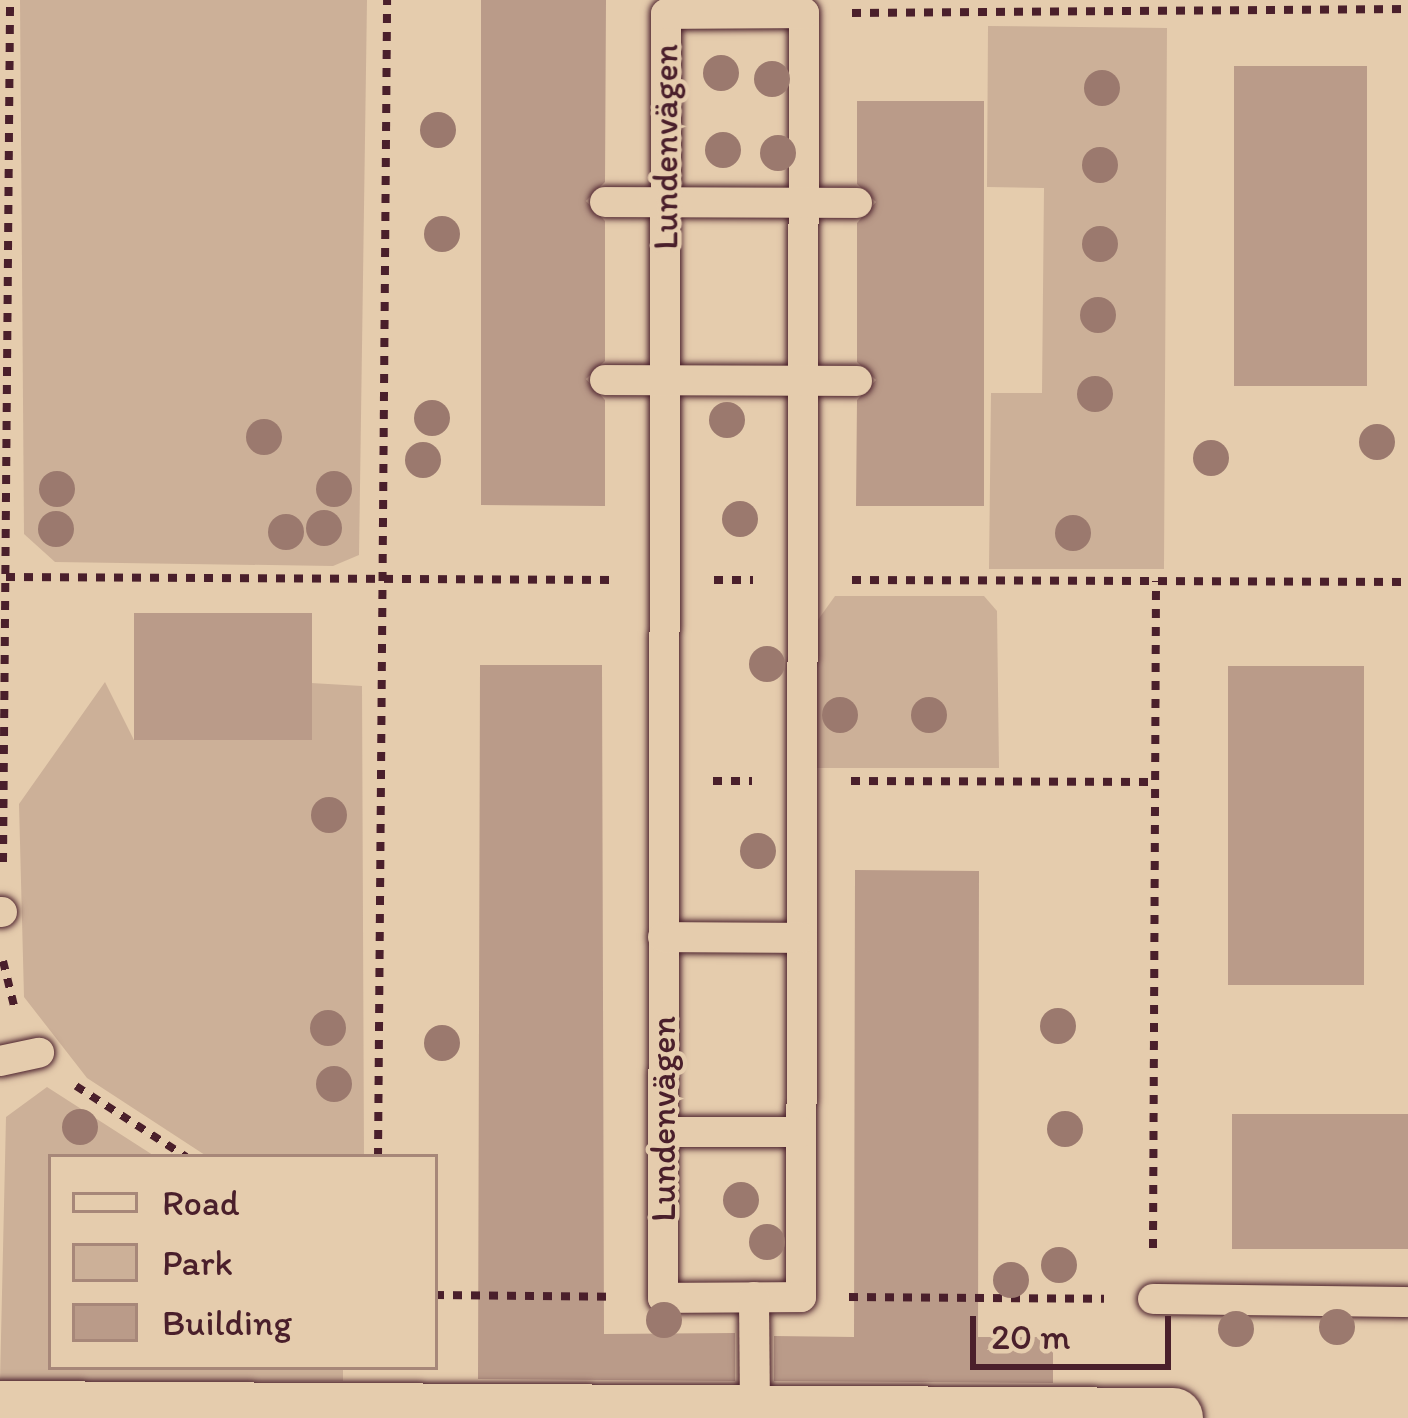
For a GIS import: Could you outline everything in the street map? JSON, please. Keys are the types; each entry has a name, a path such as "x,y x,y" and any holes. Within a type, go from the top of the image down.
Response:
{"street":[{"path":"0,1412 1173,1418"}],"lane":[{"name":"Lundenvägen","path":"663,1298 666,14 804,13"},
{"path":"663,1298 801,1297 804,13"},
{"path":"605,202 856,203"},
{"path":"605,380 856,381"},
{"path":"663,937 802,938"},
{"path":"0,1061 39,1053"},
{"path":"663,1132 801,1132"},
{"path":"754,1298 755,1417"},
{"path":"1153,1299 1408,1302"}],"path":[{"path":"10,0 5,135 1,912 9,1000 39,1053 182,1154"},
{"path":"378,1154 387,0"},
{"path":"879,0 879,13"},
{"path":"804,13 1408,9"},
{"path":"801,1297 1153,1299 1156,581"},
{"path":"664,780 1153,782"},
{"path":"438,1295 663,1298"}],"green space":[{"path":"20,0 367,0 359,555 333,566 55,562 24,534"},
{"path":"988,26 1167,28 1164,569 989,569 991,393 1042,393 1044,188 987,187"},
{"path":"835,596 984,596 997,611 999,768 817,768 815,624"},
{"path":"105,682 134,740 310,740 311,683 362,686 364,1154 203,1154 87,1078 24,997 19,804"},
{"path":"47,1087 151,1154 48,1154 48,1370 343,1370 343,1381 0,1382 6,1117"}],"building":[{"path":"481,0 606,0 605,182 586,201 605,221 605,361 586,379 605,400 605,506 481,505"},
{"path":"1234,66 1367,66 1367,386 1234,386"},
{"path":"857,101 984,101 984,506 856,506 857,400 876,380 857,362 857,223 876,202 857,184"},
{"path":"134,613 312,613 312,740 134,740"},
{"path":"480,665 602,665 604,1334 735,1333 735,1381 478,1379"},
{"path":"1228,666 1364,666 1364,985 1228,985"},
{"path":"855,870 979,871 978,1337 1053,1337 1053,1383 774,1381 774,1336 854,1337"},
{"path":"1232,1114 1408,1114 1408,1249 1232,1249"}]}
